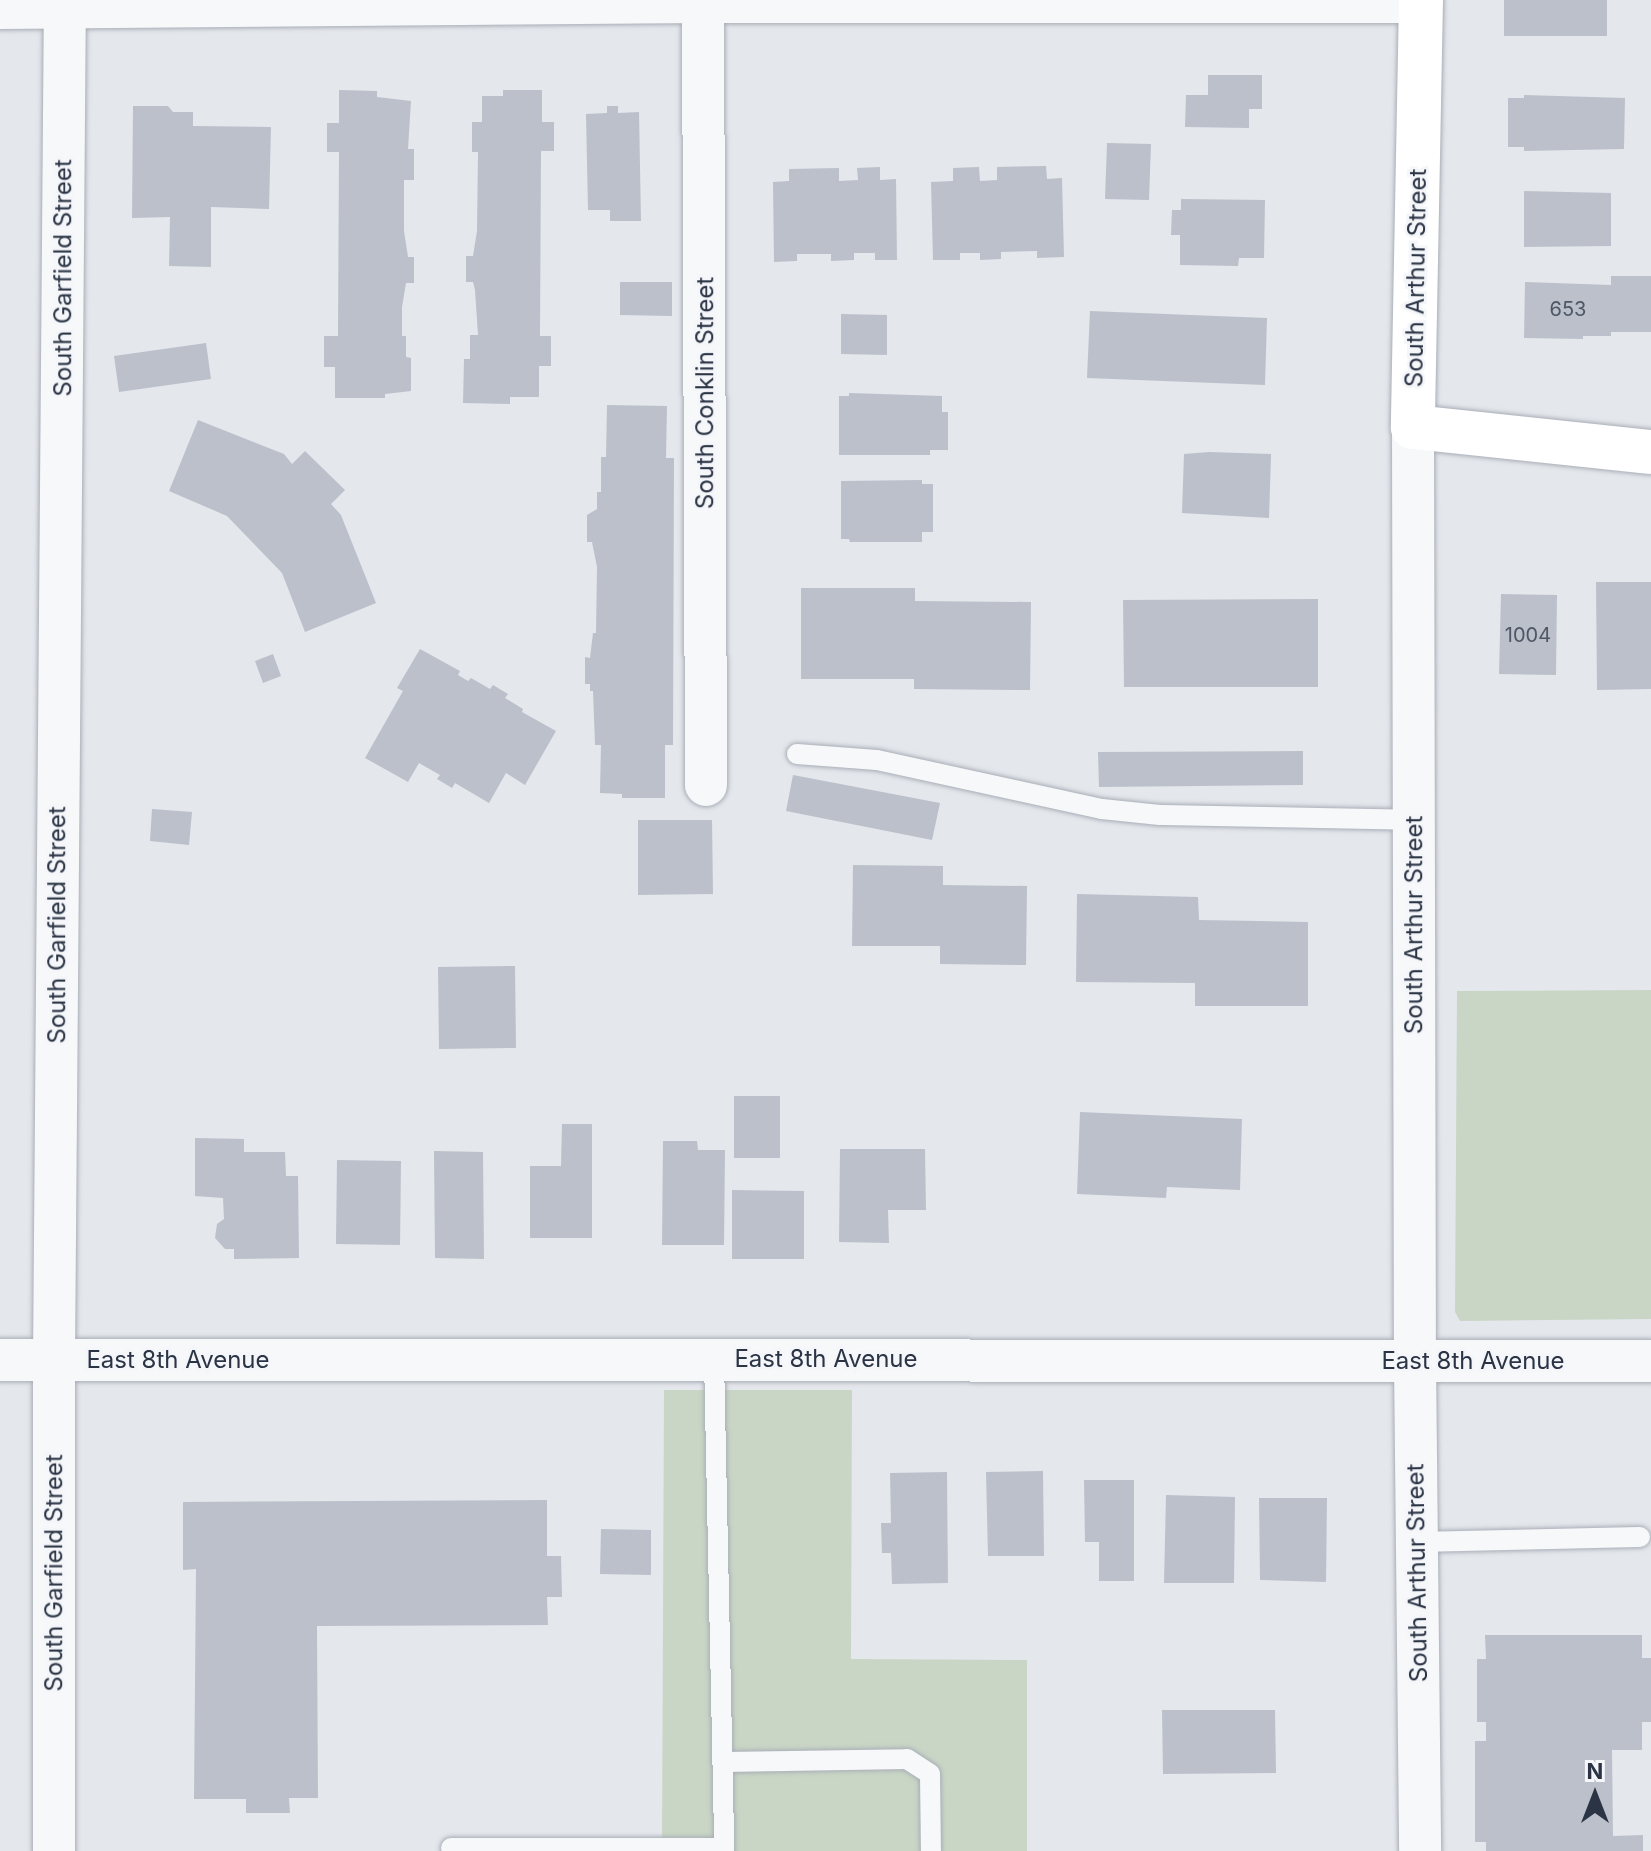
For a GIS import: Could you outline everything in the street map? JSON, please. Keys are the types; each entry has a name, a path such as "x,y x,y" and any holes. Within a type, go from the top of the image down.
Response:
{"main road":[{"name":"South Arthur Street","path":"1413,427 1421,1"},
{"path":"1413,427 1651,452"}],"street":[{"name":"South Conklin Street","path":"706,785 727,1"},
{"path":"0,8 65,4 1421,1"},
{"name":"South Garfield Street","path":"54,1851 54,1360 65,4"},
{"name":"South Arthur Street","path":"1413,427 1415,1361 1420,1851"},
{"name":"East 8th Avenue","path":"0,1360 714,1358 1651,1361"}],"lane":[{"path":"797,754 877,760 1102,809 1160,815 1414,820"},
{"path":"451,1848 724,1850 714,1358"},
{"path":"1417,1542 1640,1537"},
{"path":"724,1762 907,1759 930,1774 931,1851"}],"green space":[{"path":"1651,990 1651,1319 1460,1321 1455,1312 1457,991"},
{"path":"664,1390 852,1390 851,1659 1027,1660 1027,1851 662,1851"}],"building":[{"path":"1504,0 1607,0 1607,36 1504,36"},
{"path":"1208,75 1262,75 1262,109 1249,109 1249,128 1185,127 1186,95 1208,95"},
{"path":"339,90 377,91 377,97 411,101 408,149 414,149 414,180 404,180 404,231 408,257 414,257 414,283 406,283 402,336 406,336 406,357 411,358 411,391 385,394 385,398 335,398 335,367 324,367 324,336 338,336 339,152 327,152 327,123 339,123"},
{"path":"503,90 542,90 542,122 554,122 554,151 541,151 540,336 551,336 551,366 539,366 539,397 510,397 510,404 463,403 464,359 470,359 470,335 478,335 475,290 473,282 466,282 466,256 473,256 477,231 478,152 472,152 472,122 482,122 482,96 503,96"},
{"path":"1524,95 1625,98 1624,149 1524,151 1524,147 1508,147 1508,98 1524,98"},
{"path":"133,106 168,106 173,112 193,112 193,126 271,127 269,209 211,207 211,267 169,266 170,217 132,218"},
{"path":"607,106 618,106 618,113 639,112 641,221 610,221 610,210 588,210 586,114 607,113"},
{"path":"1107,143 1151,144 1149,200 1105,199"},
{"path":"1046,166 1047,179 1062,178 1064,257 1037,258 1037,251 1001,252 1001,259 980,260 980,253 960,253 960,260 933,260 931,182 953,181 953,168 979,167 980,181 997,180 997,167"},
{"path":"880,167 880,180 896,179 897,260 875,260 875,253 854,253 854,260 831,261 831,254 797,254 797,261 774,262 773,182 789,181 789,169 839,168 839,181 858,180 857,168"},
{"path":"1524,191 1611,193 1611,246 1524,247"},
{"path":"1181,199 1265,200 1264,258 1239,258 1238,266 1180,265 1180,235 1171,235 1172,210 1181,210"},
{"path":"1611,276 1651,276 1651,332 1611,332 1611,336 1583,336 1583,339 1524,338 1525,282 1611,285"},
{"path":"620,282 672,282 672,316 620,315"},
{"path":"1090,311 1267,318 1265,385 1087,378"},
{"path":"841,314 887,315 887,355 841,354"},
{"path":"206,343 211,379 119,392 114,356"},
{"path":"849,393 942,396 942,412 948,412 948,450 930,450 930,455 839,455 839,396 849,396"},
{"path":"607,405 667,406 666,458 674,458 673,745 665,745 665,798 622,798 622,794 600,793 601,745 595,745 593,691 590,691 590,684 585,684 585,657 590,658 593,633 596,633 597,567 592,542 587,542 587,515 597,509 597,492 601,492 601,457 606,457"},
{"path":"198,420 284,454 292,464 305,451 345,490 331,504 341,515 376,603 305,632 282,573 227,516 169,491"},
{"path":"1184,454 1271,454 1269,518 1182,513"},
{"path":"922,480 922,484 933,484 933,532 922,532 922,542 850,542 849,539 841,539 841,481"},
{"path":"1596,582 1651,582 1651,689 1597,690"},
{"path":"801,588 915,588 915,601 1031,602 1030,690 914,689 914,679 801,679"},
{"path":"1501,594 1557,595 1556,675 1499,674"},
{"path":"1318,599 1318,687 1124,687 1123,600"},
{"path":"420,649 460,671 458,675 468,681 471,678 490,689 493,685 508,694 505,698 523,709 522,712 556,731 525,785 506,773 489,803 455,783 452,788 437,779 440,775 419,763 408,782 365,758 403,691 397,688"},
{"path":"273,654 281,676 263,683 255,661"},
{"path":"1303,751 1303,785 1099,787 1098,752"},
{"path":"793,775 940,803 932,840 786,811"},
{"path":"152,809 192,812 189,845 150,841"},
{"path":"638,820 712,820 713,894 638,895"},
{"path":"853,865 943,866 943,885 1027,886 1026,965 940,964 940,946 852,946"},
{"path":"1077,894 1198,897 1199,920 1308,922 1308,1006 1195,1006 1195,983 1076,982"},
{"path":"515,966 516,1048 439,1049 438,967"},
{"path":"734,1096 780,1096 780,1158 734,1158"},
{"path":"1080,1112 1242,1119 1240,1190 1167,1187 1166,1198 1077,1194"},
{"path":"562,1124 592,1124 592,1238 530,1238 530,1166 561,1166"},
{"path":"195,1138 244,1139 244,1152 285,1152 286,1176 298,1176 299,1258 234,1259 234,1249 225,1249 215,1238 217,1224 224,1219 223,1198 195,1196"},
{"path":"663,1141 697,1141 698,1150 725,1150 724,1245 662,1245"},
{"path":"840,1149 925,1149 926,1210 888,1210 889,1243 839,1242"},
{"path":"434,1151 483,1152 484,1259 435,1258"},
{"path":"337,1160 401,1161 400,1245 336,1244"},
{"path":"732,1190 804,1191 804,1259 732,1259"},
{"path":"1043,1471 1044,1556 988,1556 986,1472"},
{"path":"947,1472 948,1583 892,1584 891,1553 882,1553 881,1523 891,1523 890,1473"},
{"path":"1084,1480 1134,1480 1134,1581 1099,1581 1099,1542 1085,1542"},
{"path":"1166,1495 1235,1497 1234,1583 1164,1583"},
{"path":"1259,1498 1327,1498 1326,1582 1260,1580"},
{"path":"547,1500 547,1556 561,1556 562,1597 547,1597 548,1625 317,1626 318,1798 289,1798 290,1813 246,1813 246,1799 194,1799 196,1569 183,1570 183,1502"},
{"path":"601,1529 651,1530 651,1575 600,1574"},
{"path":"1485,1635 1642,1635 1642,1658 1651,1658 1651,1722 1642,1722 1642,1750 1612,1750 1613,1836 1643,1835 1643,1851 1486,1851 1486,1842 1475,1842 1475,1741 1486,1741 1486,1722 1477,1722 1477,1659 1486,1659"},
{"path":"1162,1710 1275,1710 1276,1773 1163,1774"}]}
